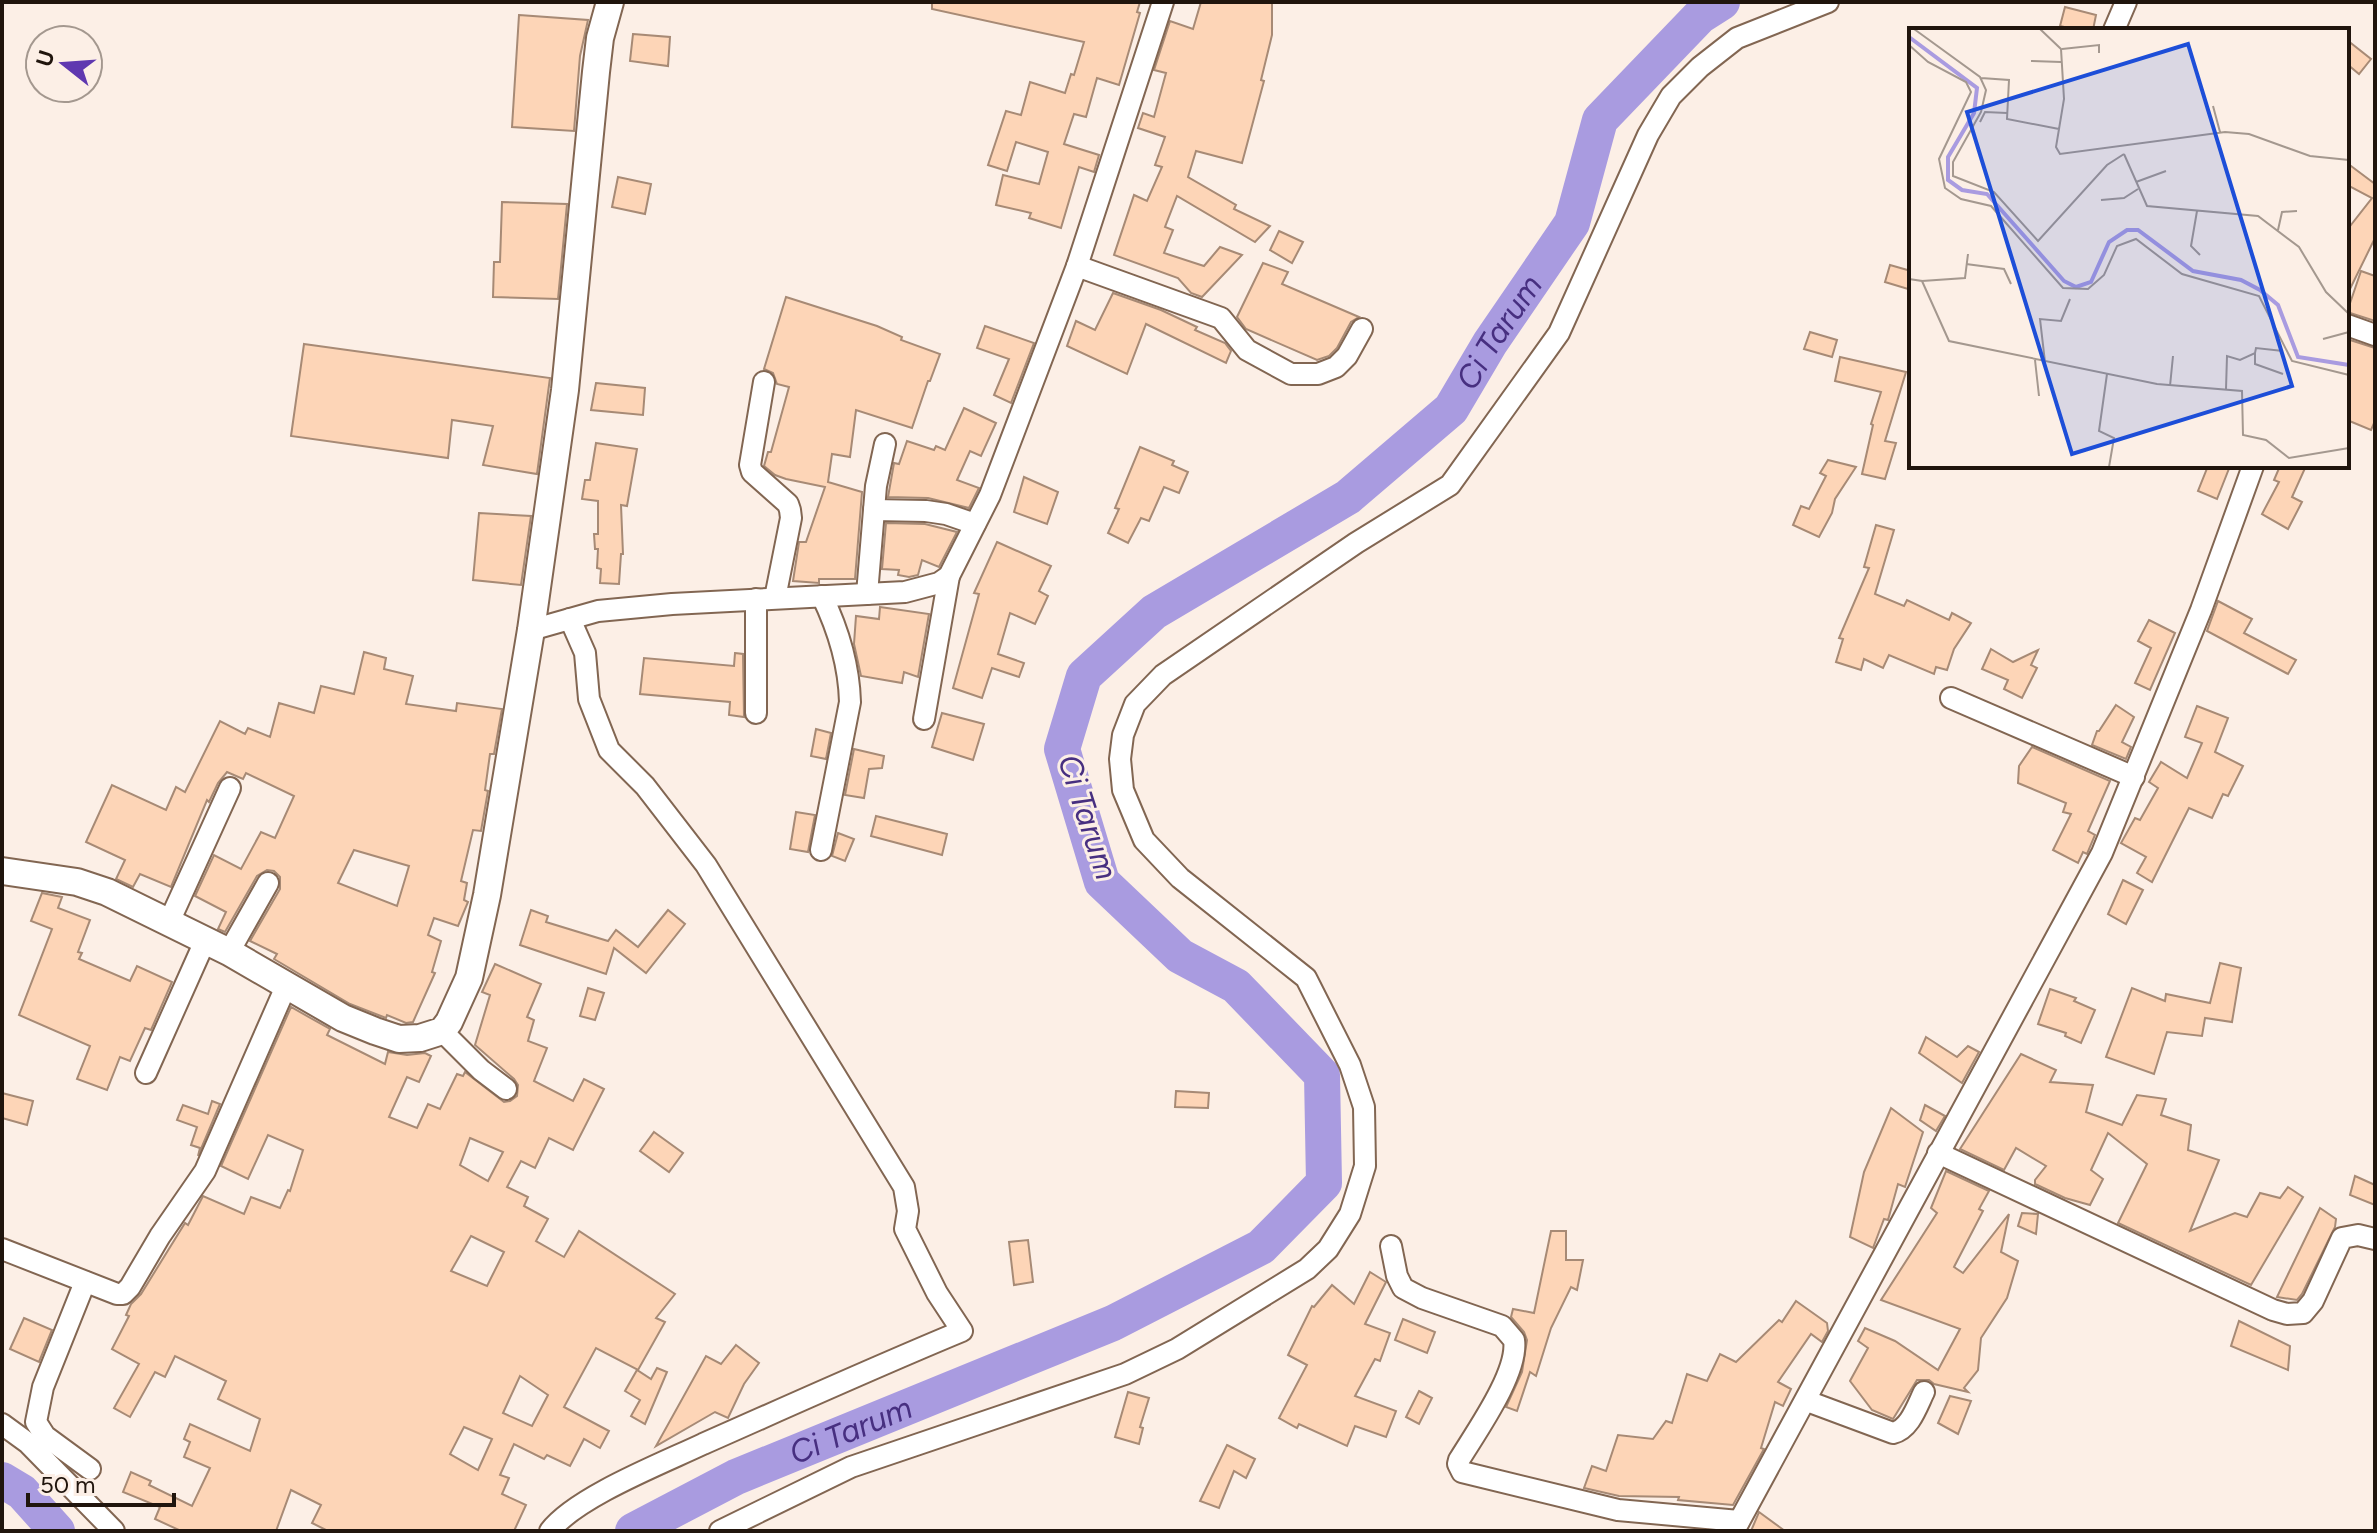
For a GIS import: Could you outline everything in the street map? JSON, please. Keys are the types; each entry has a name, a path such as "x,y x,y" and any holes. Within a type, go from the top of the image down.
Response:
{"main road":[{"path":"2,871 77,882 107,892 217,946 343,1018 399,1039 420,1038 442,1031 461,1000 469,978 484,909 531,630 565,390 597,61 610,2"}],"street":[{"path":"924,719 949,576 990,495 1077,266 1163,2"},
{"path":"720,1531 851,1467 1125,1374 1177,1349 1307,1269 1328,1249 1350,1214 1365,1166 1364,1107 1350,1065 1306,978 1180,878 1144,840 1123,790 1120,759 1123,735 1135,704 1163,675 1356,543 1450,485 1559,333 1648,135 1671,96 1700,67 1737,38 1828,2"},
{"path":"2115,28 2126,2"},
{"path":"1077,266 1221,318 1247,350 1291,374 1318,374 1336,367 1347,356 1362,329"},
{"path":"2349,326 2375,335"},
{"path":"756,713 766,598 791,518 788,504 752,472 750,465 750,450 764,382"},
{"path":"867,594 874,510 885,444"},
{"path":"1391,1246 1397,1276 1403,1288 1422,1298 1502,1326 1514,1340 1513,1361 1489,1411 1459,1460 1462,1472 1609,1509 1737,1526 2102,853 2201,610 2252,468"},
{"path":"874,510 936,513 975,524"},
{"path":"531,630 598,611 766,598 905,592 927,587 949,576"},
{"path":"821,850 850,702 850,682 843,653 822,596"},
{"path":"550,1531 560,1518 628,1478 962,1331 937,1293 905,1229 908,1211 904,1187 706,865 645,786 609,750 589,699 585,653 570,619"},
{"path":"1951,698 2134,777"},
{"path":"169,922 230,788"},
{"path":"146,1073 217,946 268,883"},
{"path":"2,1249 123,1294 205,1171 287,984"},
{"path":"442,1031 481,1070 506,1089"},
{"path":"1938,1153 2287,1314 2303,1313 2313,1301 2342,1238 2358,1235 2375,1239"},
{"path":"85,1282 43,1387 36,1422 45,1436 90,1469"},
{"path":"1807,1401 1893,1433 1901,1432 1907,1425 1924,1392"},
{"path":"2,1424 28,1443 114,1531"}],"building":[{"path":"932,2 1140,2 1137,12 1140,13 1119,85 1097,78 1086,117 1074,114 1064,144 1099,155 1094,172 1079,167 1061,228 1029,218 1031,213 996,205 1003,175 1039,184 1048,152 1016,142 1007,171 988,165 1006,111 1021,115 1030,82 1065,93 1084,42 932,9"},
{"path":"1201,2 1272,2 1272,35 1261,80 1264,81 1242,163 1196,151 1188,177 1236,205 1234,209 1270,226 1255,242 1177,196 1165,227 1173,230 1164,253 1204,266 1220,247 1242,255 1202,297 1191,293 1178,278 1114,255 1134,195 1147,201 1162,167 1155,165 1165,137 1138,128 1143,113 1154,117 1166,73 1154,70 1170,21 1193,29"},
{"path":"2065,7 2096,15 2093,28 2060,26"},
{"path":"519,15 588,20 580,56 574,131 512,127"},
{"path":"633,34 670,37 668,66 630,61"},
{"path":"2349,42 2371,59 2359,74 2349,66"},
{"path":"2349,164 2375,184 2375,238 2349,291 2349,227 2372,198 2349,186"},
{"path":"618,177 651,184 645,214 612,207"},
{"path":"502,202 567,204 558,299 493,297 494,262 500,262"},
{"path":"1279,231 1303,242 1292,263 1270,250"},
{"path":"1263,263 1288,272 1282,284 1359,317 1351,322 1329,356 1317,360 1246,329 1237,317"},
{"path":"1890,265 1909,270 1908,289 1885,282"},
{"path":"2361,271 2375,276 2375,321 2349,313"},
{"path":"1113,293 1161,310 1225,343 1231,351 1226,363 1146,324 1127,374 1067,346 1076,321 1095,330"},
{"path":"786,297 877,326 902,337 901,340 940,354 912,428 856,410 850,457 832,454 828,482 862,492 855,579 819,579 819,583 793,581 799,542 806,542 825,487 786,479 764,466 768,452 771,452 789,387 777,384 773,373 764,369"},
{"path":"985,326 1034,343 1011,403 994,395 1009,359 977,348"},
{"path":"1810,332 1837,340 1832,357 1804,349"},
{"path":"2349,340 2375,348 2375,421 2371,430 2349,421"},
{"path":"304,344 550,378 537,474 483,465 493,426 452,420 448,458 291,436"},
{"path":"1840,357 1906,372 1885,441 1896,443 1885,479 1862,474 1871,424 1881,392 1835,381"},
{"path":"596,383 645,388 643,415 591,410"},
{"path":"964,408 996,423 981,456 970,451 957,480 979,488 969,508 928,498 888,497 894,463 899,464 907,441 934,450 936,446 945,450"},
{"path":"596,443 637,449 627,506 621,505 623,554 619,584 600,583 601,569 597,568 598,549 595,549 594,534 598,534 598,501 582,499 585,480 590,480"},
{"path":"1140,447 1174,461 1172,465 1188,472 1179,493 1164,487 1149,521 1141,518 1128,543 1108,533"},
{"path":"1828,460 1856,467 1835,499 1832,513 1819,537 1793,525 1801,506 1809,509 1826,476 1820,473"},
{"path":"2207,468 2229,468 2217,499 2198,491"},
{"path":"2279,468 2305,468 2292,497 2302,502 2288,529 2262,514 2279,482 2274,480"},
{"path":"1024,477 1058,492 1047,524 1014,512"},
{"path":"479,513 531,516 521,585 473,580"},
{"path":"886,523 925,524 957,532 939,567 922,560 918,575 909,577 898,575 899,570 882,569"},
{"path":"1876,525 1894,530 1875,594 1904,606 1907,600 1949,620 1952,613 1971,623 1954,649 1947,670 1936,667 1934,674 1889,655 1883,668 1864,659 1861,670 1836,662 1843,639 1839,638 1869,568 1864,567"},
{"path":"997,542 1051,566 1039,591 1048,596 1035,624 1010,613 998,654 1024,663 1019,677 992,668 982,698 953,688 979,594 974,593"},
{"path":"2218,601 2252,619 2244,633 2296,660 2288,674 2207,631"},
{"path":"880,607 929,614 918,677 904,672 902,683 861,676 854,644 856,616 879,619"},
{"path":"2149,620 2175,633 2150,690 2135,683 2151,648 2138,641"},
{"path":"1991,649 2013,662 2038,650 2031,665 2037,668 2022,698 2004,689 2008,680 1982,669"},
{"path":"364,652 386,658 384,669 413,676 406,704 456,711 457,703 502,709 494,754 490,754 481,831 473,830 461,881 467,883 464,900 468,902 458,926 434,918 428,935 441,941 432,972 435,973 413,1022 406,1023 387,1015 386,1018 350,1004 274,959 277,954 250,941 280,889 280,877 274,871 267,870 257,876 225,932 218,929 226,912 195,896 214,855 241,869 261,832 275,838 294,796 246,773 243,779 227,772 209,802 207,800 171,887 140,874 133,887 116,879 125,860 86,842 112,785 166,810 176,787 185,792 220,721 245,734 248,728 270,737 279,703 314,713 321,686 354,694","holes":["354,850 409,866 397,906 338,883"]},
{"path":"735,653 743,654 744,717 729,715 730,702 640,694 644,658 734,666"},
{"path":"2116,705 2134,717 2122,742 2131,747 2126,759 2092,745 2097,731"},
{"path":"2197,706 2228,718 2215,752 2243,766 2228,796 2223,794 2212,818 2189,808 2152,882 2137,873 2146,857 2121,843 2135,818 2140,820 2158,788 2149,782 2161,762 2187,778 2202,743 2185,737"},
{"path":"942,713 984,724 973,760 932,747"},
{"path":"816,729 831,733 826,759 811,756"},
{"path":"2032,747 2110,781 2088,831 2095,835 2087,854 2083,852 2078,863 2053,850 2071,814 2063,812 2066,803 2018,783 2019,766"},
{"path":"854,749 884,756 882,768 869,769 864,798 845,795"},
{"path":"796,812 815,815 808,852 790,849"},
{"path":"876,816 947,834 942,855 871,836"},
{"path":"838,833 854,839 845,861 832,856"},
{"path":"2123,880 2143,890 2126,924 2108,914"},
{"path":"42,893 62,897 58,908 90,920 78,952 82,953 79,959 130,981 137,966 172,982 151,1030 145,1028 130,1061 120,1057 107,1090 77,1079 90,1046 19,1015 52,929 31,921"},
{"path":"531,910 548,916 546,922 608,941 616,930 638,947 668,910 685,924 646,973 614,948 606,974 520,945"},
{"path":"2220,963 2241,968 2232,1022 2205,1018 2202,1036 2167,1032 2154,1074 2106,1057 2132,988 2165,1001 2166,994 2210,1003"},
{"path":"495,964 541,984 527,1017 534,1020 528,1041 547,1048 534,1081 573,1101 584,1079 604,1089 573,1150 549,1138 535,1168 521,1161 507,1187 528,1197 524,1206 548,1219 536,1241 564,1257 579,1231 675,1294 656,1318 665,1322 638,1370 596,1348 564,1407 609,1431 600,1448 584,1439 570,1466 547,1455 544,1459 514,1444 500,1475 509,1478 502,1494 526,1505 514,1531 328,1531 312,1523 321,1505 291,1490 276,1531 181,1531 155,1519 160,1507 123,1492 131,1472 151,1481 149,1485 192,1506 210,1468 184,1457 190,1442 184,1439 190,1424 250,1451 260,1419 218,1399 226,1381 175,1356 165,1377 155,1372 130,1417 114,1408 139,1364 112,1349 129,1316 126,1315 131,1304 141,1294 185,1223 188,1225 203,1196 244,1214 251,1197 280,1208 290,1191 303,1150 268,1135 248,1179 221,1166 291,1007 330,1029 327,1035 385,1064 388,1052 407,1055 425,1053 431,1056 419,1082 407,1077 389,1117 417,1128 428,1104 440,1109 457,1074 463,1076 465,1072 504,1102 517,1096 518,1085 514,1079 475,1045 490,995 482,992","holes":["470,1138 503,1152 488,1181 460,1165","471,1236 504,1252 487,1286 451,1271","520,1376 548,1395 532,1426 503,1413","464,1427 492,1439 478,1470 450,1454"]},
{"path":"588,988 604,993 595,1020 580,1016"},
{"path":"2050,989 2076,998 2074,1001 2095,1010 2081,1043 2065,1036 2066,1033 2038,1024"},
{"path":"1926,1037 1957,1057 1968,1046 1979,1052 1962,1083 1919,1053"},
{"path":"2021,1054 2056,1070 2050,1082 2093,1085 2086,1112 2122,1125 2137,1095 2166,1099 2161,1115 2191,1125 2188,1150 2219,1160 2190,1231 2235,1213 2247,1217 2260,1193 2280,1198 2288,1187 2303,1197 2251,1285 2118,1223 2147,1164 2108,1133 2091,1170 2103,1179 2090,1205 2035,1184 2046,1166 2016,1148 2004,1170 1960,1149"},
{"path":"1176,1091 1209,1093 1208,1108 1175,1107"},
{"path":"2,1093 33,1101 27,1125 2,1118"},
{"path":"212,1101 220,1104 198,1156 200,1148 191,1145 197,1127 177,1120 183,1105 208,1114"},
{"path":"1925,1105 1945,1116 1936,1131 1920,1120"},
{"path":"1891,1108 1923,1132 1905,1187 1898,1184 1888,1220 1884,1219 1873,1248 1850,1237 1864,1172"},
{"path":"654,1132 683,1153 669,1172 640,1151"},
{"path":"1946,1171 1989,1191 1979,1209 1983,1211 1954,1267 1963,1273 2009,1214 2001,1252 2018,1261 2007,1298 1981,1338 1978,1370 1964,1388 1968,1392 1929,1380 1917,1380 1893,1419 1872,1410 1850,1381 1868,1348 1858,1341 1865,1328 1895,1341 1938,1370 1960,1329 1881,1300 1937,1213 1931,1208"},
{"path":"2355,1176 2375,1185 2375,1205 2350,1195"},
{"path":"2320,1208 2336,1219 2335,1227 2302,1294 2297,1300 2277,1297"},
{"path":"2022,1213 2038,1214 2036,1234 2018,1226"},
{"path":"1551,1231 1566,1231 1566,1260 1583,1260 1577,1290 1571,1287 1551,1328 1536,1376 1530,1372 1517,1411 1506,1407 1522,1372 1527,1340 1511,1317 1513,1309 1534,1313"},
{"path":"1028,1240 1033,1282 1014,1285 1009,1242"},
{"path":"1370,1272 1386,1282 1365,1324 1390,1333 1380,1361 1375,1359 1355,1396 1396,1411 1386,1437 1355,1426 1347,1446 1279,1418 1307,1365 1288,1355 1312,1306 1332,1285 1354,1304"},
{"path":"1796,1301 1827,1323 1828,1331 1822,1342 1811,1334 1778,1382 1791,1389 1783,1406 1775,1402 1761,1448 1764,1449 1733,1505 1678,1500 1679,1497 1619,1496 1584,1488 1592,1466 1606,1471 1618,1435 1653,1439 1666,1421 1672,1423 1687,1374 1707,1381 1720,1354 1736,1362 1779,1320 1782,1322"},
{"path":"24,1318 52,1330 39,1362 10,1349"},
{"path":"1403,1319 1435,1332 1427,1353 1395,1340"},
{"path":"2239,1321 2290,1346 2288,1370 2231,1346"},
{"path":"736,1345 759,1363 744,1384 728,1418 715,1412 656,1446 706,1356 721,1364"},
{"path":"657,1368 667,1372 645,1424 631,1416 640,1400 625,1391 637,1370 651,1379"},
{"path":"1419,1391 1432,1398 1419,1424 1406,1417"},
{"path":"1128,1392 1149,1398 1140,1427 1143,1428 1139,1444 1115,1437"},
{"path":"1950,1396 1971,1401 1958,1434 1938,1423"},
{"path":"1227,1445 1255,1459 1246,1478 1234,1471 1219,1508 1200,1501"},
{"path":"1759,1512 1785,1531 1751,1531"}],"waterway":[{"name":"Ci Tarum","path":"633,1531 736,1477 1113,1323 1261,1247 1324,1183 1322,1075 1236,986 1180,956 1102,882 1062,749 1084,676 1154,612 1348,497 1451,409 1490,343 1572,223 1600,120 1700,16 1722,2"},
{"name":"Ci Tarum","path":"2,1480 22,1492 57,1531"}]}
